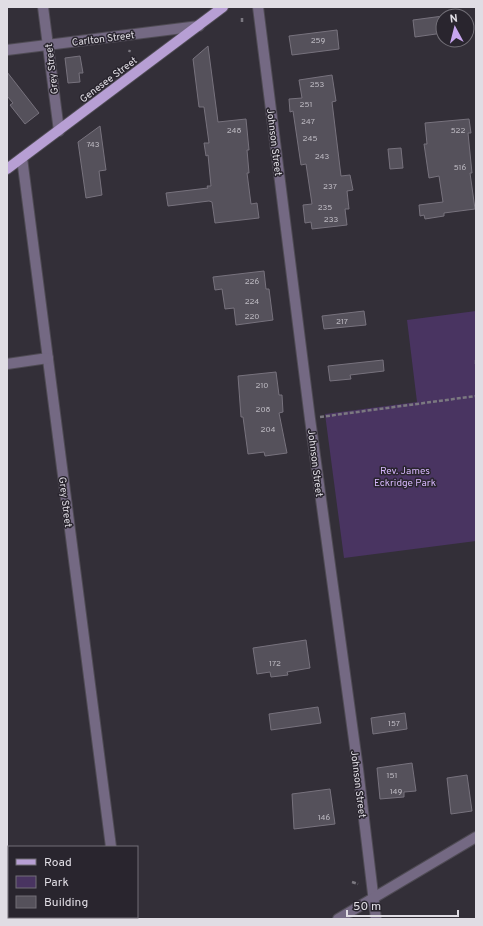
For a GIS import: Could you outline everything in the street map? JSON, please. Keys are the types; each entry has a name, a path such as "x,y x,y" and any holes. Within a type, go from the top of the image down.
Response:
{"main road":[{"name":"Genesee Street","path":"7,169 224,7"}],"street":[{"name":"Grey Street","path":"43,7 59,131"},
{"name":"Johnson Street","path":"258,7 310,419 376,919"},
{"name":"Carlton Street","path":"7,50 198,26"},
{"name":"Grey Street","path":"22,158 111,846"},
{"path":"7,364 48,358"},
{"path":"338,919 476,837"}],"path":[{"path":"242,18 242,23"},
{"path":"476,360 476,366"},
{"path":"321,417 476,396"},
{"path":"352,882 358,884"}],"green space":[{"name":"Rev. James Eckridge Park","path":"476,311 476,541 344,558 325,414 417,402 407,320"}],"building":[{"path":"435,17 435,34 415,37 413,20"},
{"path":"337,30 339,49 292,55 289,36"},
{"path":"208,46 218,122 246,119 249,150 247,150 249,173 247,173 251,204 257,203 259,218 215,223 212,202 209,201 168,206 166,193 208,188 207,186 211,186 208,155 206,156 204,143 209,143 204,107 199,107 193,59"},
{"path":"80,56 83,73 79,73 80,82 68,83 65,58"},
{"path":"7,72 39,113 25,124 10,105 13,103 7,96"},
{"path":"332,75 336,101 332,102 341,176 350,175 353,190 347,191 349,209 345,209 347,225 312,229 311,222 305,223 303,205 312,204 306,164 301,165 293,111 290,112 289,99 302,98 299,80"},
{"path":"469,119 471,133 468,133 472,173 470,173 475,209 444,213 444,216 425,219 424,215 420,216 419,205 443,202 439,176 429,178 424,144 427,144 425,123"},
{"path":"100,126 106,170 99,171 102,195 86,198 78,142"},
{"path":"401,148 403,168 390,169 388,149"},
{"path":"264,271 266,289 269,289 273,320 236,325 234,308 225,309 222,289 215,290 213,277"},
{"path":"364,311 366,325 324,329 322,316"},
{"path":"383,360 384,371 350,375 351,379 330,381 328,366"},
{"path":"276,372 279,395 282,395 283,412 279,413 287,453 265,456 264,452 248,454 243,417 241,417 238,376"},
{"path":"306,640 310,668 287,672 288,675 271,677 270,672 257,674 253,648"},
{"path":"318,707 321,723 271,730 269,714"},
{"path":"405,713 407,729 373,734 371,718"},
{"path":"412,763 416,791 404,792 404,797 380,799 377,768"},
{"path":"467,775 472,811 451,814 447,778"},
{"path":"330,789 335,824 294,829 292,794"}]}
